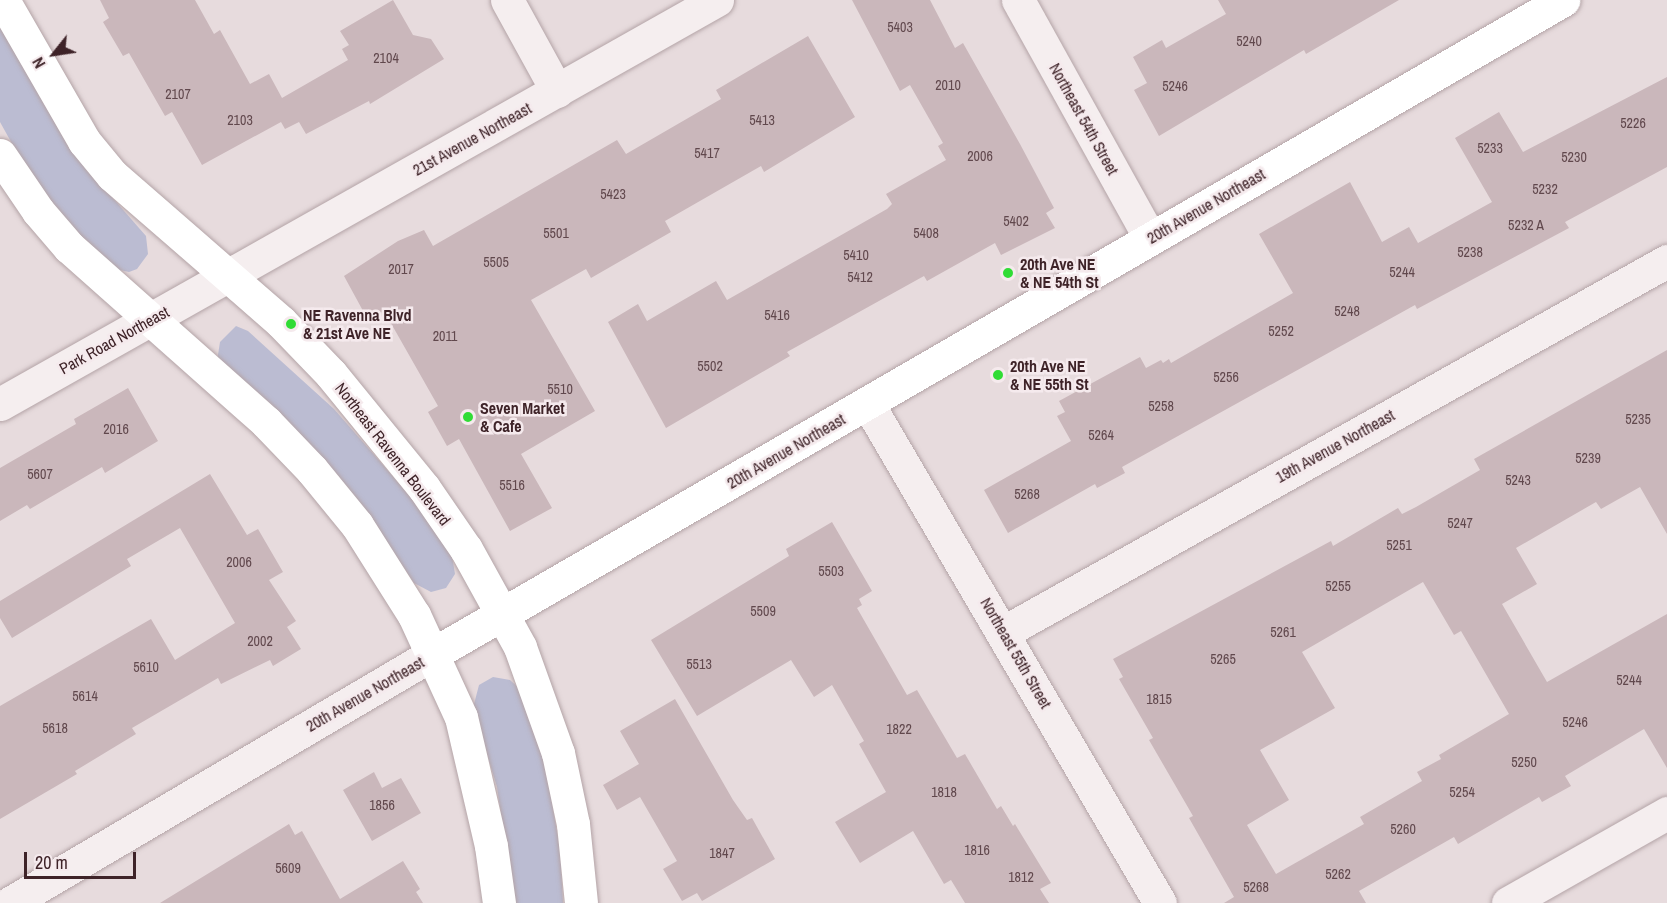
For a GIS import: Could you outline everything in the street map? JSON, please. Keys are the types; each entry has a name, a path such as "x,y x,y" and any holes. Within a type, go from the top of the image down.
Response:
{"main road":[{"name":"Northeast Ravenna Boulevard","path":"3,0 84,141 112,175 281,322 378,428 442,514 504,613 527,663 558,753 573,824 581,903"},
{"name":"20th Avenue Northeast","path":"433,654 1563,0"},
{"path":"0,155 31,201 69,247 266,422 312,470 357,525 401,592 433,654 460,717 491,846 499,903"}],"street":[{"path":"507,0 557,91"},
{"name":"21st Avenue Northeast","path":"228,276 717,0"},
{"name":"Northeast 54th Street","path":"1017,0 1150,238"},
{"name":"19th Avenue Northeast","path":"1004,632 1667,261"},
{"name":"Park Road Northeast","path":"0,404 228,276"},
{"name":"Northeast 55th Street","path":"868,404 1004,632 1160,903"},
{"name":"20th Avenue Northeast","path":"10,903 433,654"},
{"path":"1508,903 1667,813"}],"shaded area":[{"path":"0,24 69,148 146,236 148,254 137,269 129,272 111,268 59,213 20,158 0,122"},
{"path":"236,326 248,331 334,409 417,504 452,556 455,574 446,588 431,592 414,583 381,534 217,361 220,342"},
{"path":"493,677 510,680 522,691 546,769 560,849 563,903 514,903 497,787 473,708 479,685"}],"building":[{"path":"100,0 195,0 214,34 220,30 250,84 269,74 282,98 348,60 342,49 349,45 340,31 393,0 413,35 431,39 444,59 370,104 369,101 306,134 299,122 285,129 281,122 202,165 172,112 165,116 129,53 123,56 103,22 109,18"},
{"path":"852,0 930,0 955,48 963,43 1020,144 1054,208 1046,213 1055,228 1001,255 995,243 927,281 924,276 787,352 790,356 666,428 608,322 638,304 647,321 716,281 727,300 887,209 892,204 886,194 946,160 938,146 943,143 910,85 900,91"},
{"path":"1218,0 1399,0 1306,54 1304,50 1159,136 1134,90 1147,83 1133,57 1162,40 1166,48 1226,14"},
{"path":"808,36 855,117 764,172 761,166 665,221 671,232 591,278 586,269 531,300 595,411 521,454 552,508 510,531 459,439 447,446 428,412 438,406 384,311 368,320 344,276 398,241 424,230 433,246 617,140 626,154 721,99 716,90"},
{"path":"1667,77 1667,167 1565,222 1569,228 1417,309 1415,305 1122,467 1125,473 1097,488 1095,484 1008,533 984,490 1071,441 1057,416 1065,412 1059,401 1140,357 1146,368 1161,360 1163,363 1169,359 1171,363 1293,293 1259,234 1350,182 1382,242 1409,227 1418,243 1492,202 1455,138 1499,112 1523,152"},
{"path":"1667,350 1667,534 1640,487 1601,509 1596,502 1516,548 1537,584 1502,604 1547,682 1667,614 1667,768 1644,729 1565,776 1571,786 1542,802 1539,797 1458,844 1454,837 1359,891 1366,903 1224,903 1234,897 1189,818 1193,816 1149,740 1153,738 1119,679 1123,677 1113,659 1331,541 1333,546 1398,508 1402,514 1416,507 1480,470 1474,459","holes":["1423,582 1454,635 1461,631 1509,714 1439,755 1441,759 1417,772 1422,781 1360,817 1364,824 1276,874 1247,825 1289,800 1260,750 1335,708 1302,652"]},
{"path":"128,388 158,441 105,473 102,467 30,509 27,505 0,521 0,468 76,424 74,419"},
{"path":"210,474 247,535 258,529 283,572 269,580 296,621 287,627 301,649 273,666 270,660 221,684 218,678 132,728 136,734 75,771 77,774 0,819 0,706 151,619 175,660 235,623 180,528 127,559 131,566 12,638 0,618 0,601"},
{"path":"832,522 872,591 859,599 862,605 857,608 907,695 917,690 957,758 965,754 997,809 1001,806 1013,826 1015,824 1051,883 1040,889 1049,903 965,903 951,880 944,884 913,831 860,863 835,822 886,792 859,744 864,741 832,685 814,697 791,660 697,716 651,640 789,556 786,549"},
{"path":"675,699 733,800 747,820 752,818 775,859 702,901 697,893 682,901 663,869 677,861 640,797 617,810 603,785 639,764 620,731"},
{"path":"374,772 382,788 401,778 421,813 372,841 343,790"},
{"path":"289,824 295,835 302,831 340,899 403,861 420,889 416,892 423,903 160,903"}],"place":[{"name":"20th Ave NE & NE 54th St","path":"1008,273"},
{"name":"NE Ravenna Blvd & 21st Ave NE","path":"291,324"},
{"name":"20th Ave NE & NE 55th St","path":"998,375"},
{"name":"Seven Market & Cafe","path":"468,417"}]}
